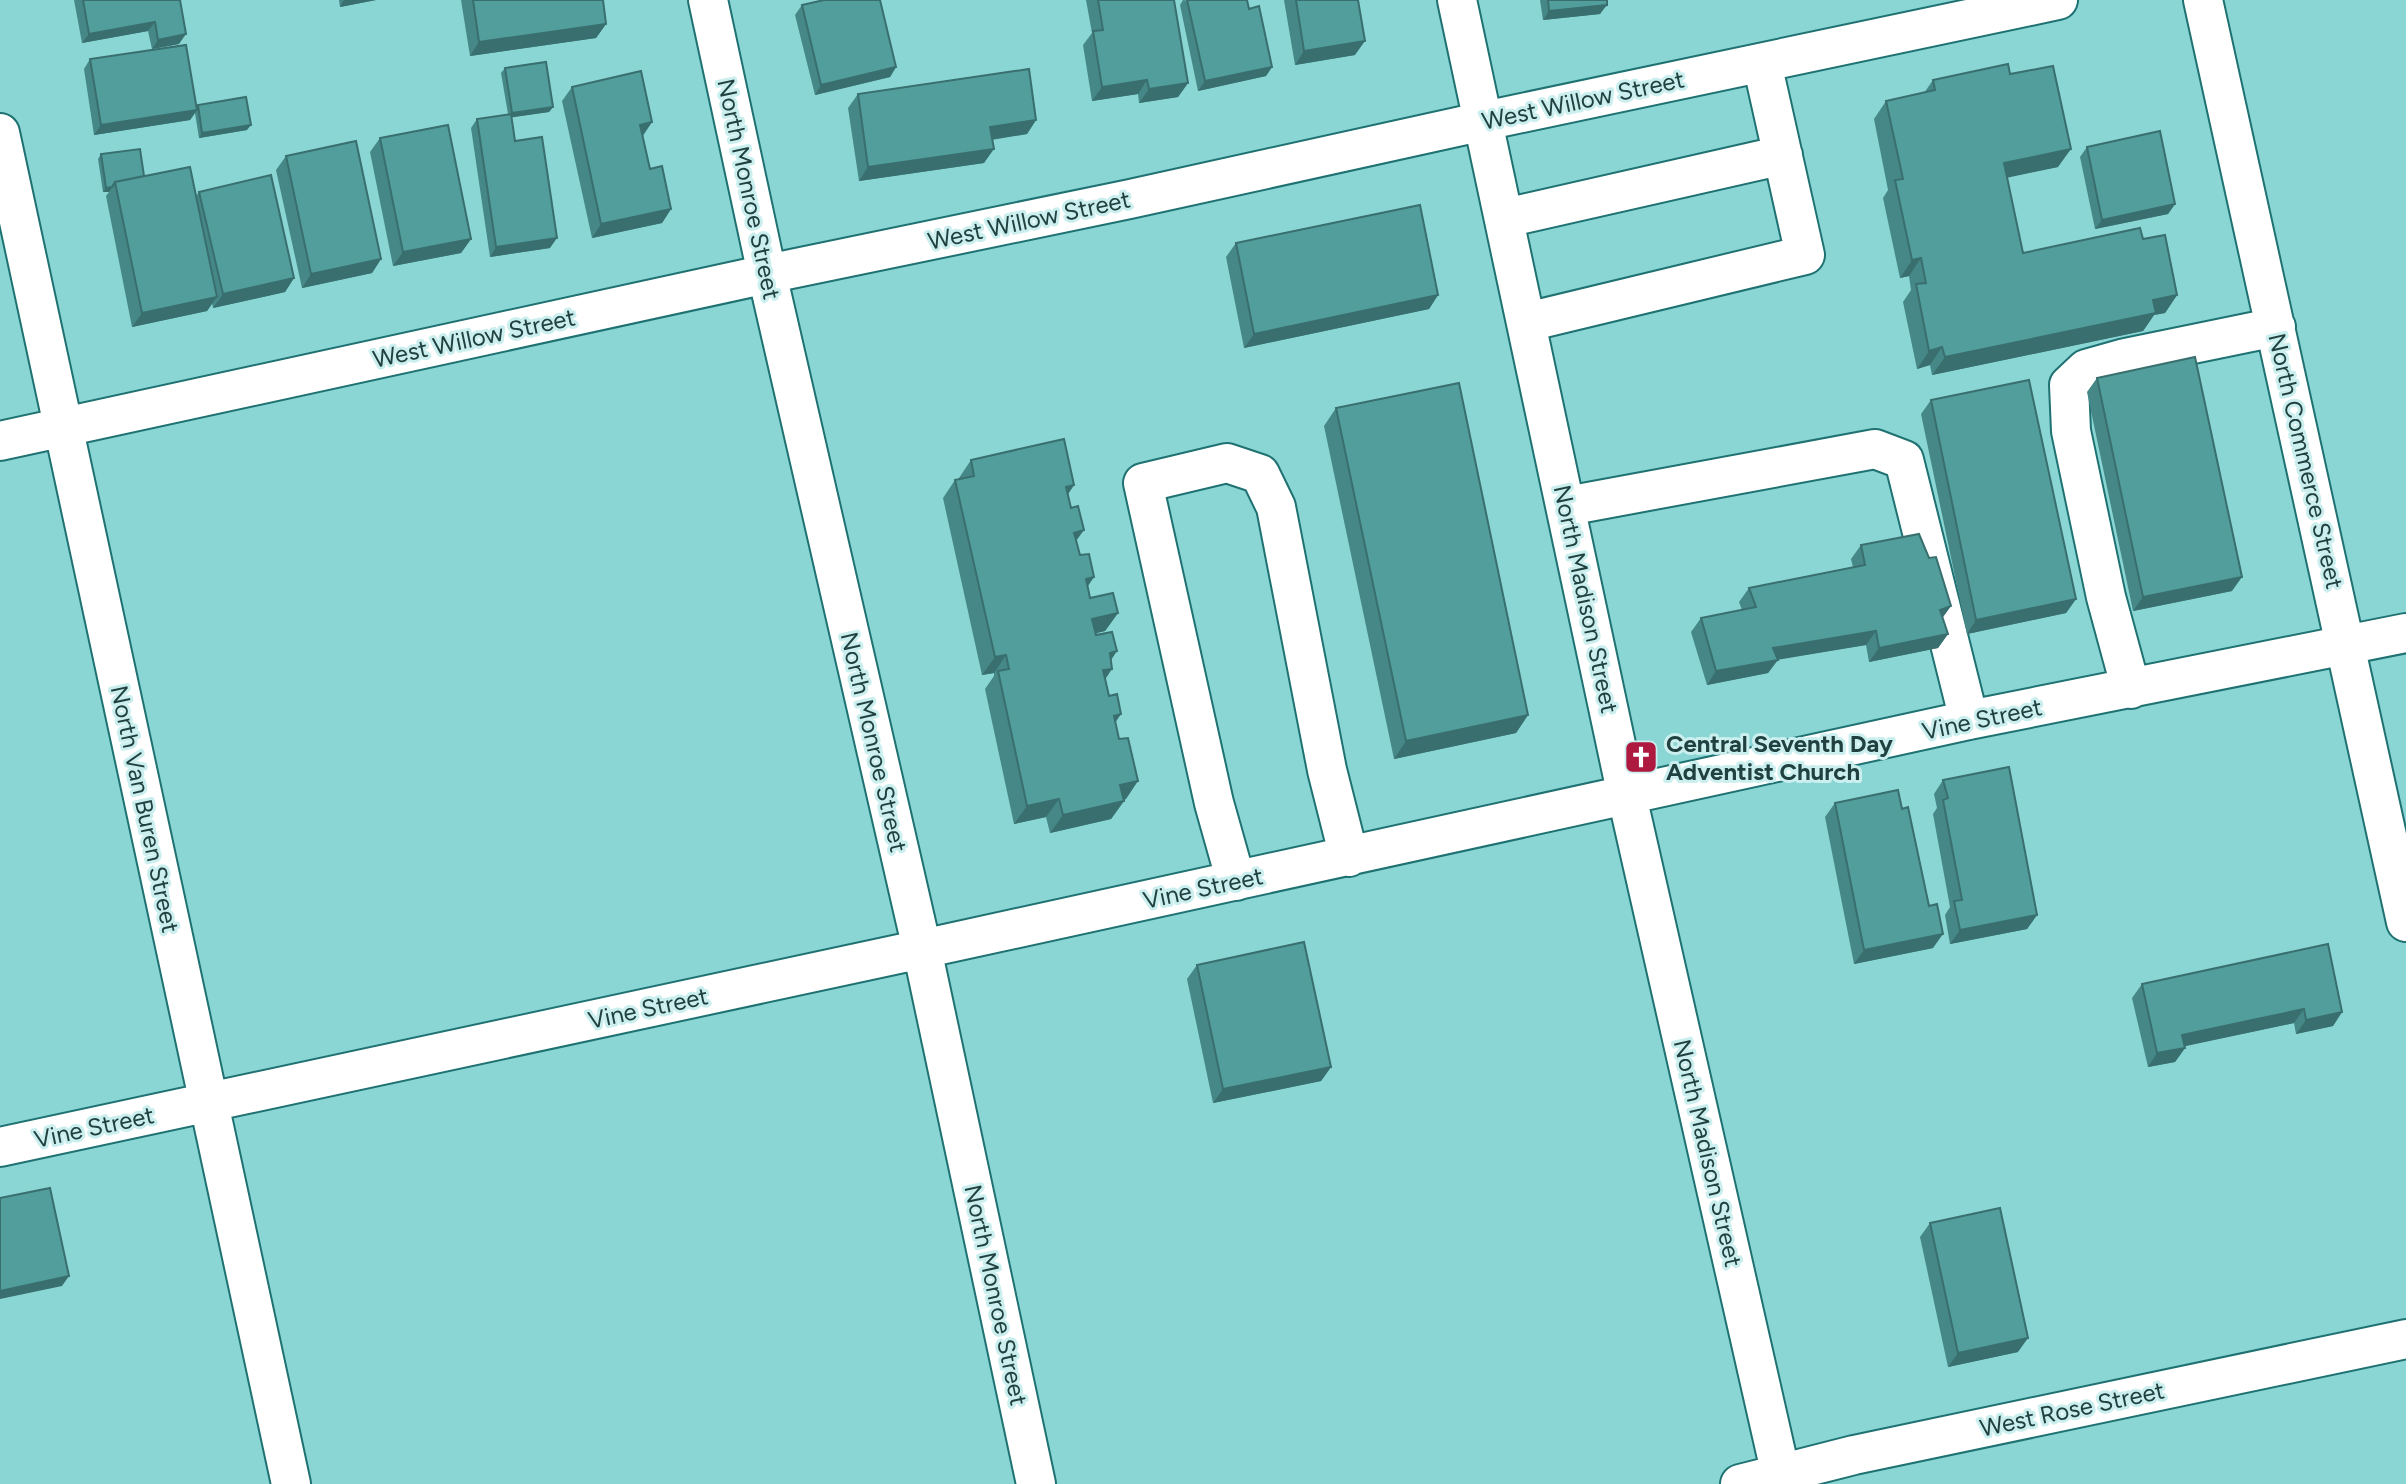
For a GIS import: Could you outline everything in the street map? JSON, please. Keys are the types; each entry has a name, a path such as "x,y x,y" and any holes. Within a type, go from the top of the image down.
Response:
{"street":[{"name":"North Monroe Street","path":"708,0 767,274 922,949 1036,1484"},
{"name":"North Madison Street","path":"1457,0 1627,796 1782,1479"},
{"name":"West Willow Street","path":"0,442 767,274 2058,0"},
{"name":"North Commerce Street","path":"2203,0 2406,922"},
{"path":"1527,322 1805,255 1762,62"},
{"name":"North Van Buren Street","path":"0,133 291,1484"},
{"path":"1505,218 1783,155"},
{"path":"2131,689 2106,597 2074,444 2069,385 2086,369 2125,358 2276,327"},
{"path":"1567,506 1875,449 1904,460 1969,720"},
{"path":"1236,881 1214,803 1143,483 1227,463 1260,474 1276,507 1328,770 1349,857"},
{"name":"Vine Street","path":"0,1147 1349,857 1969,720 2406,632"},
{"name":"West Rose Street","path":"1740,1484 1782,1479 1854,1455 2406,1339"}],"building":[{"path":"83,0 180,0 186,34 158,40 155,22 89,34"},
{"path":"473,0 603,0 606,24 479,42"},
{"path":"824,0 880,0 896,67 821,85 802,5"},
{"path":"1098,0 1174,0 1188,83 1149,89 1147,80 1102,87 1093,31 1103,30"},
{"path":"1187,0 1247,0 1249,9 1259,6 1272,67 1205,81"},
{"path":"1296,0 1358,0 1365,41 1304,51"},
{"path":"1548,0 1607,0 1607,5 1549,11"},
{"path":"186,45 197,110 101,125 90,59"},
{"path":"546,62 553,107 512,113 505,68"},
{"path":"2008,64 2010,74 2053,66 2071,149 2004,163 2023,253 2140,228 2143,239 2165,235 2177,295 2153,300 2156,313 1945,357 1942,347 1929,351 1916,284 1926,283 1921,258 1912,260 1895,180 1903,179 1886,101 1935,90 1933,80"},
{"path":"1029,69 1036,120 990,127 994,149 868,167 858,94"},
{"path":"641,71 652,122 640,125 650,169 662,166 671,209 601,224 572,87"},
{"path":"246,97 251,125 202,133 198,105"},
{"path":"511,114 515,141 542,137 557,238 496,247 477,119"},
{"path":"448,125 471,239 403,252 380,138"},
{"path":"2160,131 2175,204 2102,220 2087,147"},
{"path":"356,141 381,259 311,274 286,156"},
{"path":"140,149 144,176 115,182 112,187 106,188 101,154"},
{"path":"190,167 217,297 142,313 115,182"},
{"path":"271,175 294,278 223,294 199,192"},
{"path":"1420,205 1438,295 1254,334 1236,243"},
{"path":"2195,357 2242,577 2143,597 2097,378"},
{"path":"2029,380 2076,599 1976,620 1931,400"},
{"path":"1459,383 1528,715 1406,741 1336,408"},
{"path":"1064,439 1074,485 1066,487 1071,508 1078,506 1084,530 1074,533 1080,555 1089,554 1094,577 1086,579 1090,598 1113,593 1118,613 1092,619 1096,635 1112,632 1117,651 1110,653 1112,669 1103,670 1109,696 1117,694 1121,714 1114,716 1119,739 1128,738 1138,781 1120,785 1124,801 1063,815 1059,799 1027,806 998,671 1009,669 1006,655 995,657 955,480 974,476 971,460"},
{"path":"1919,534 1929,558 1936,557 1951,606 1940,610 1948,634 1879,648 1876,631 1773,648 1778,660 1716,671 1701,618 1756,607 1749,588 1865,565 1861,545"},
{"path":"2009,767 2037,915 1960,930 1954,901 1962,900 1943,800 1948,798 1943,780"},
{"path":"1898,790 1902,809 1908,807 1929,906 1937,904 1943,934 1864,950 1835,803"},
{"path":"1304,942 1331,1067 1223,1089 1197,965"},
{"path":"2328,944 2342,1012 2306,1020 2304,1009 2182,1035 2185,1048 2157,1053 2142,984"},
{"path":"50,1188 69,1276 0,1291 0,1198"},
{"path":"2000,1208 2028,1338 1958,1353 1930,1223"}],"place":[{"name":"Central Seventh Day Adventist Church","path":"1641,757"}]}
